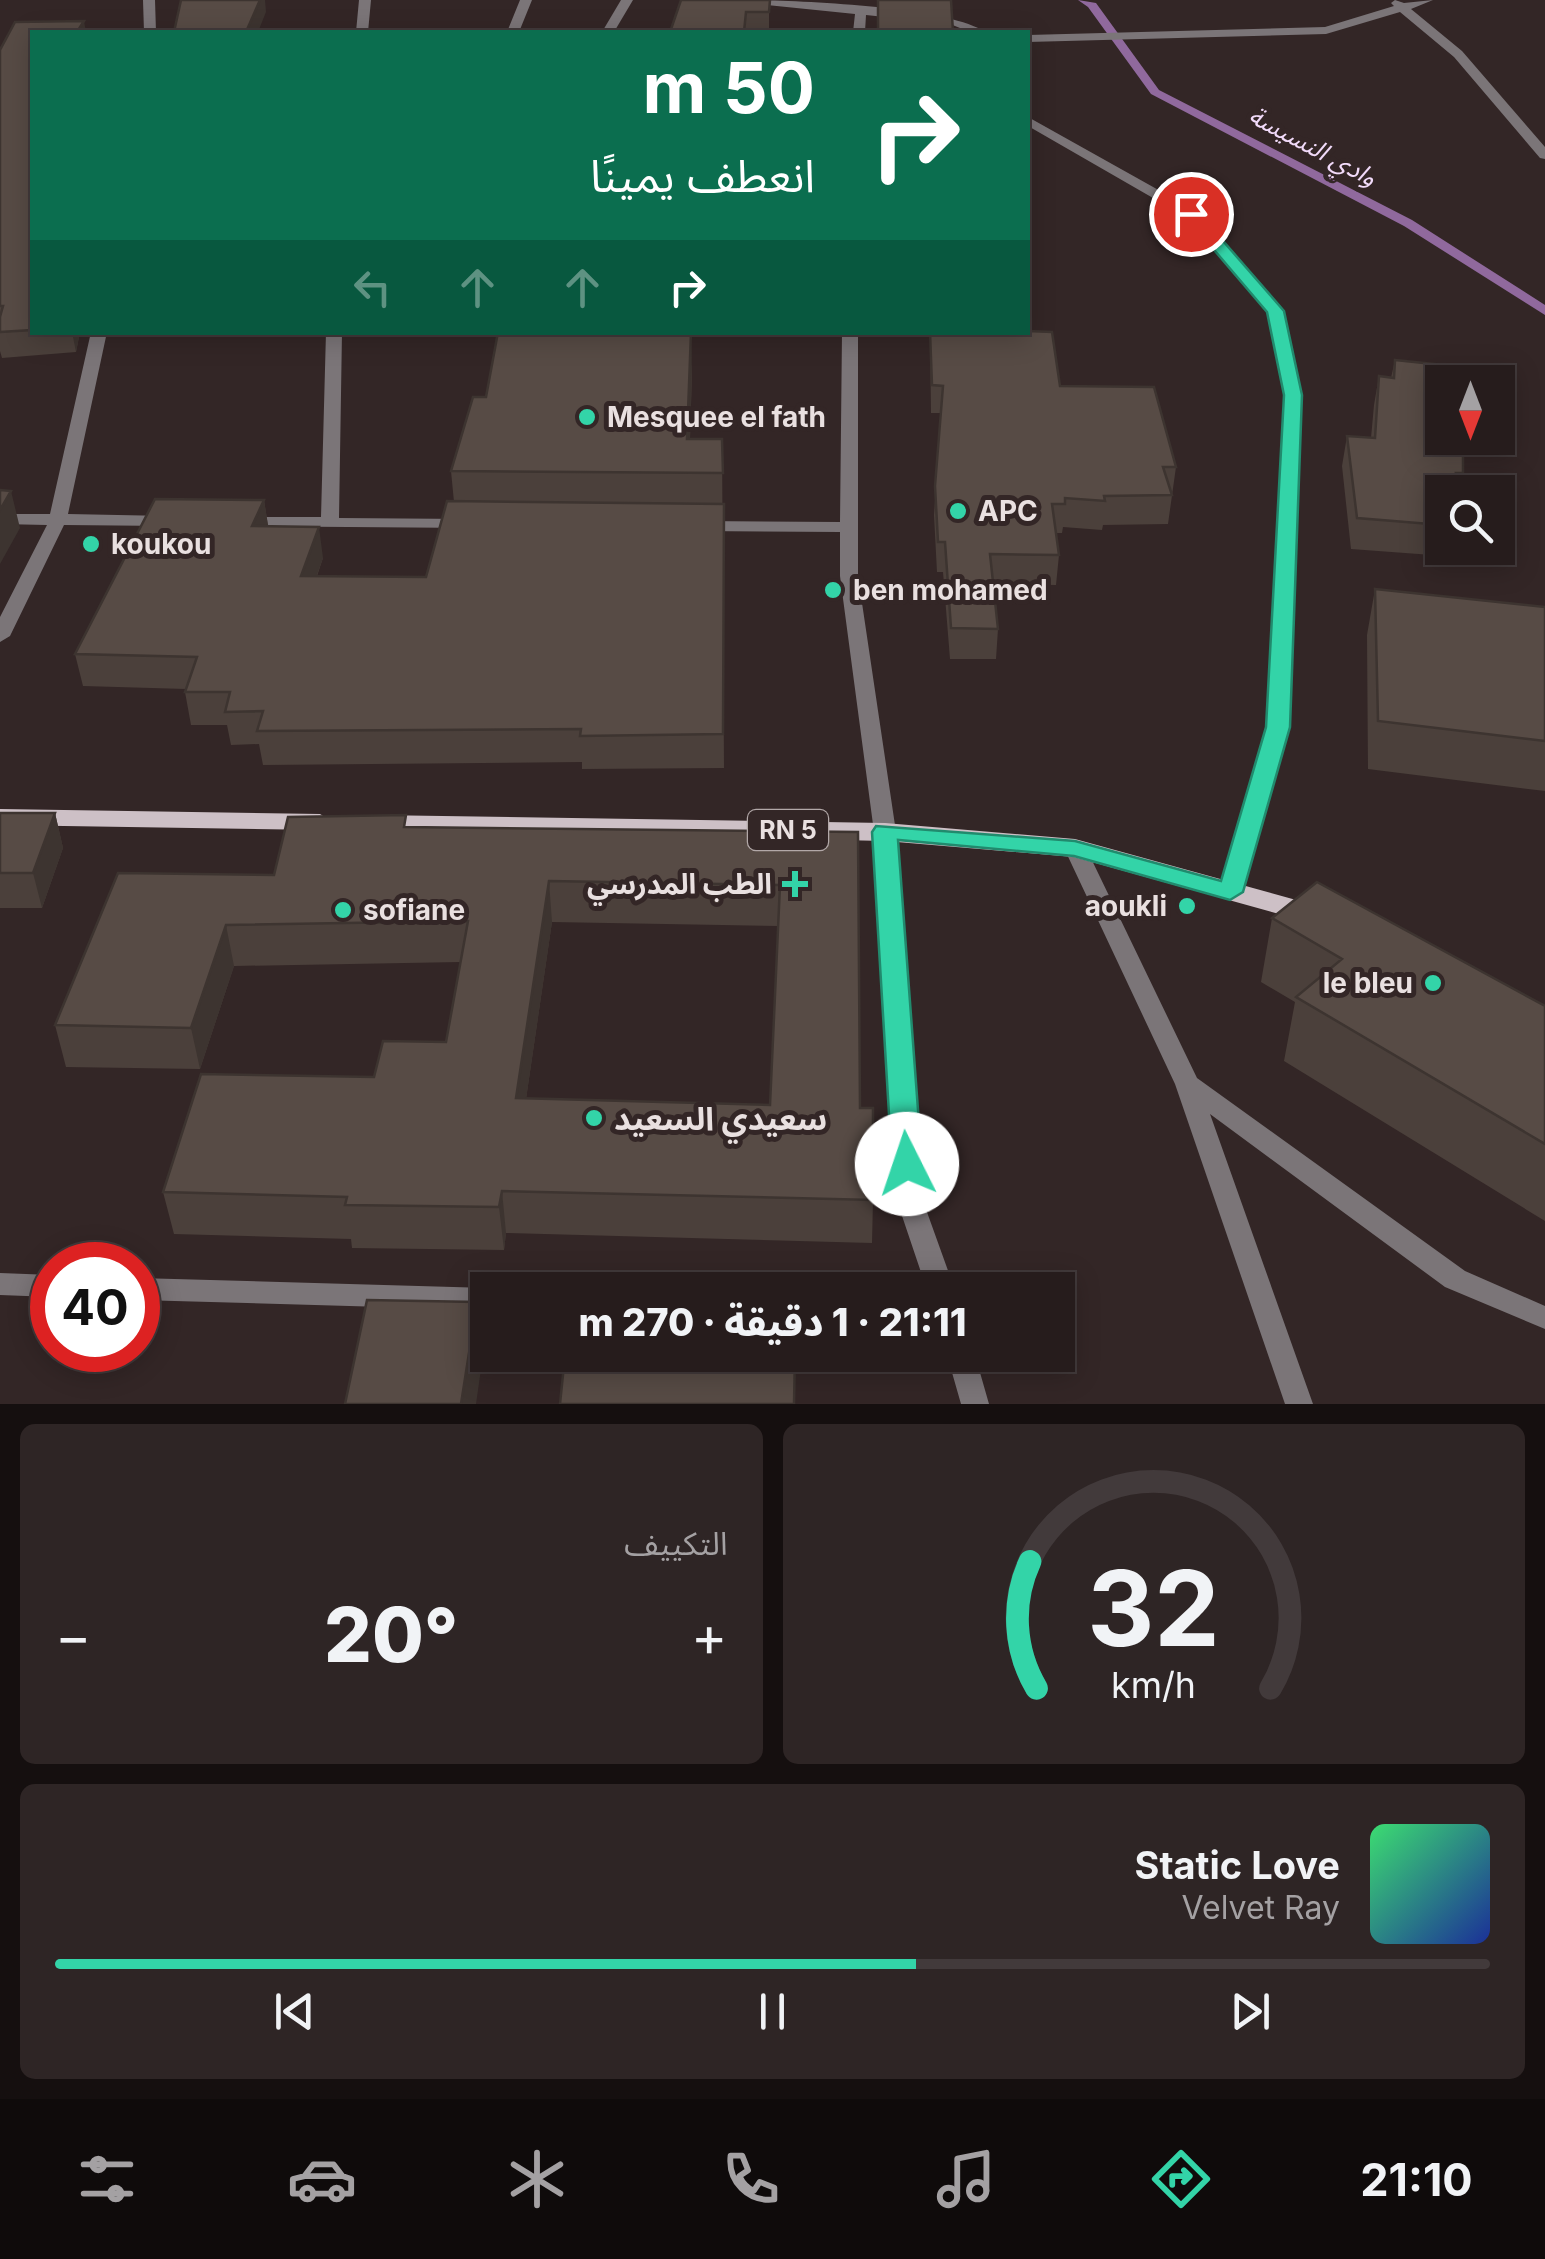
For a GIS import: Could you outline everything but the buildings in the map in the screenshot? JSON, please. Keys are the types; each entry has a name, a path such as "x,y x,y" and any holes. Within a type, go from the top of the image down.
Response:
{"main road":[{"name":"RN 5","path":"0,817 885,832 1075,848 1337,923"}],"street":[{"path":"149,0 150,30"},
{"path":"362,30 365,0"},
{"path":"514,30 526,0"},
{"path":"609,30 627,0"},
{"path":"747,0 952,21 975,30"},
{"path":"1030,40 1326,30 1397,4 1427,0"},
{"path":"1397,4 1458,54 1545,155"},
{"path":"859,30 860,10"},
{"path":"1030,122 1191,214 1276,311 1293,395 1278,727 1230,892"},
{"path":"0,636 58,520 97,335"},
{"path":"330,522 334,335"},
{"path":"850,335 850,576 885,832 910,1200 935,1272"},
{"path":"0,519 484,524"},
{"path":"676,526 850,527"},
{"path":"1075,848 1187,1084 1298,1404"},
{"path":"1187,1084 1455,1278 1545,1318"},
{"path":"0,1284 30,1285"},
{"path":"160,1289 470,1298"},
{"path":"966,1372 975,1404"}],"waterway":[{"name":"وادي النسيسة","path":"1083,0 1092,5 1155,92 1408,223 1545,311"}],"place":[{"name":"Mesquee el fath","path":"587,417"},
{"name":"APC","path":"958,511"},
{"name":"koukou","path":"91,544"},
{"name":"ben mohamed","path":"833,590"},
{"name":"الطب المدرسي","path":"795,884"},
{"name":"aoukli","path":"1187,906"},
{"name":"sofiane","path":"343,910"},
{"name":"le bleu","path":"1433,983"},
{"name":"سعيدي السعيد","path":"594,1118"}],"route":[{"path":"907,1164 885,832 1075,848 1230,892 1278,727 1293,395 1276,311 1191,214"}]}
